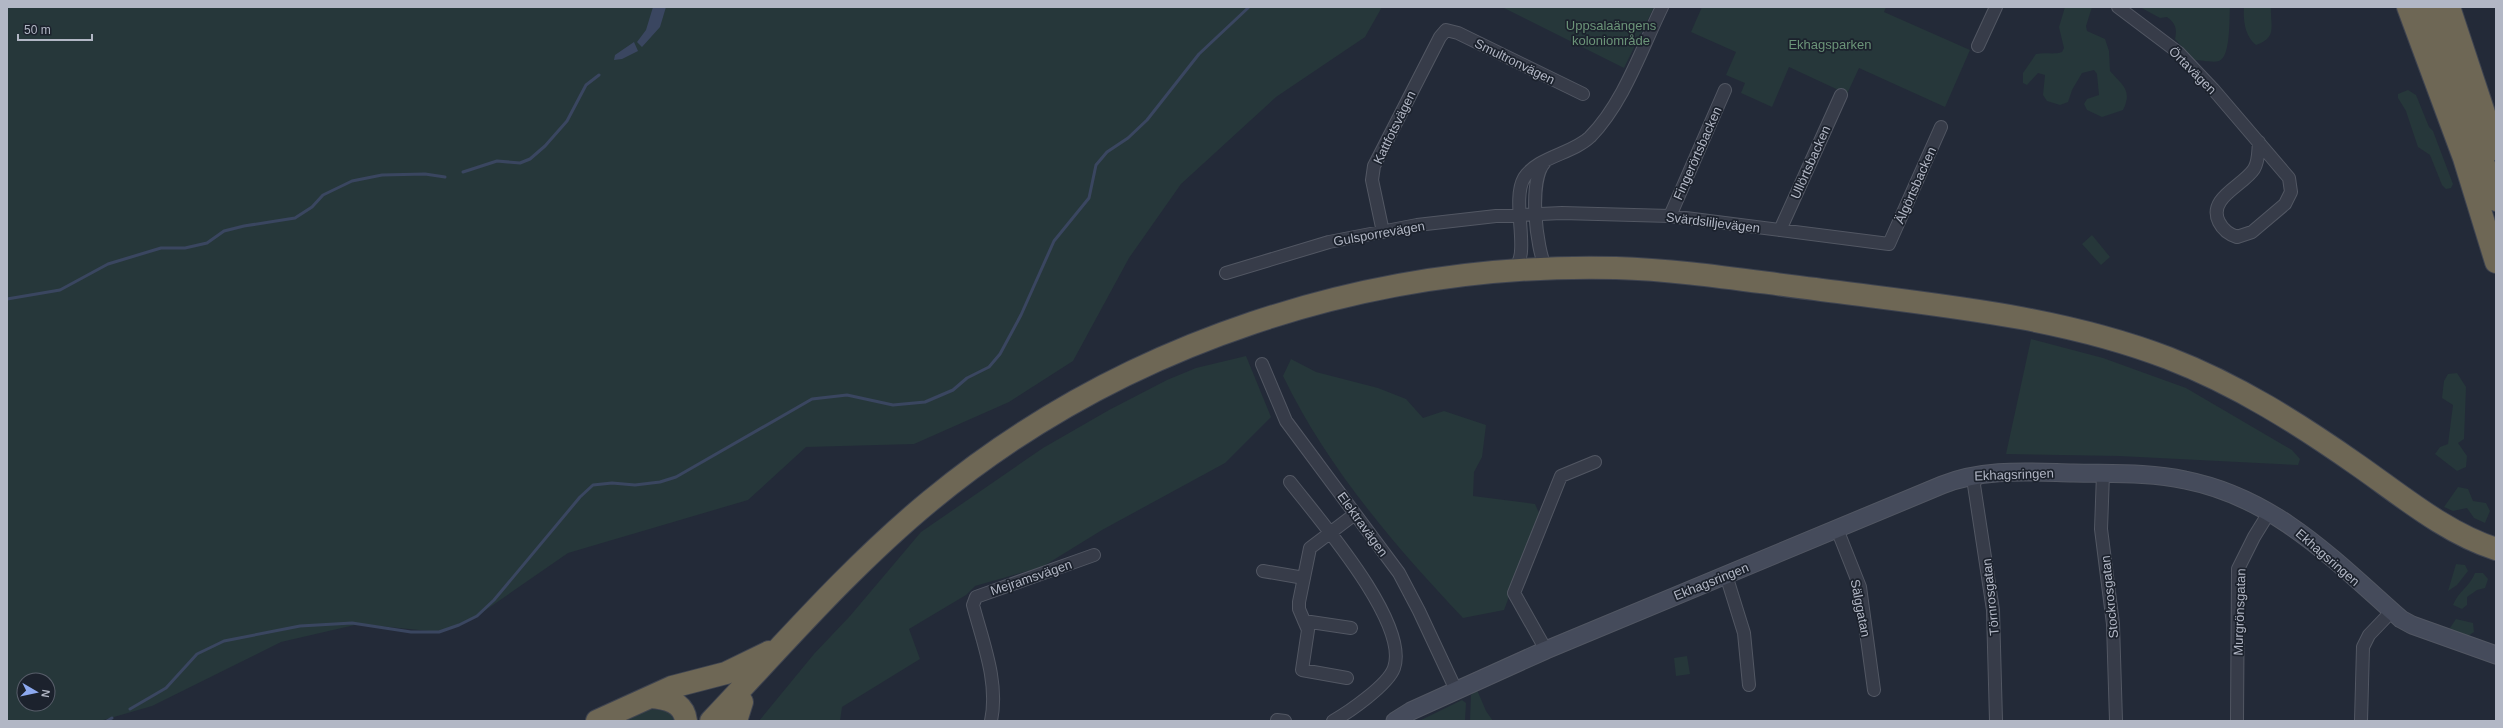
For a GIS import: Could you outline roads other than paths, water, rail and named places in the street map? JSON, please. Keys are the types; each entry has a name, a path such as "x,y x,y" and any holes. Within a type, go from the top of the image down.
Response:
{"highway":[{"path":"2408,7 2464,158 2496,262"},
{"path":"2431,7 2496,200"},
{"path":"2449,7 2496,149"},
{"path":"2477,92 2496,136"},
{"path":"711,721 860,563 933,498 1002,446 1088,394 1145,366 1203,341 1300,308 1420,281 1516,271 1615,268 1714,276 2014,317 2098,335 2172,360 2254,398 2313,434 2445,524 2477,542 2496,549"},
{"path":"725,721 739,712 892,546 939,506 1008,455 1077,413 1169,366 1231,341 1337,308 1386,297 1482,284 1541,280 1626,279 1708,286 2005,326 2087,342 2172,370 2254,409 2303,438 2442,533 2496,557"},
{"path":"2445,524 2496,540"},
{"path":"597,721 672,688 726,673 781,646"},
{"path":"650,697 661,698 675,703 685,714 686,721"}],"street":[{"path":"1516,271 1521,251 1520,190 1523,179 1530,170 1589,138 1602,123 1622,92 1662,7"},
{"path":"1978,46 1996,7"},
{"name":"Örtavägen","path":"2118,7 2179,53 2259,142 2289,178 2291,192 2285,204 2252,232 2237,237 2224,230 2216,216 2216,208 2220,201 2252,171 2258,156 2259,142"},
{"name":"Smultronvägen","path":"1446,30 1458,33 1583,94"},
{"name":"Kattfotsvägen","path":"1383,232 1372,180 1374,166 1440,37 1446,30"},
{"name":"Fingerörtsbacken","path":"1670,216 1725,90"},
{"name":"Ullörtsbacken","path":"1780,230 1841,95"},
{"name":"Älgörtsbacken","path":"1889,244 1941,127"},
{"path":"1546,162 1540,168 1537,178 1536,215 1540,252 1546,269"},
{"name":"Svärdsliljevägen","path":"1536,215 1604,213 1670,216 1889,244"},
{"name":"Gulsporrevägen","path":"1226,273 1329,242 1461,219 1536,215"},
{"name":"Elektravägen","path":"1262,364 1286,421 1398,573 1419,611 1456,690"},
{"path":"1546,650 1516,599 1514,593 1516,585 1561,476 1595,462"},
{"name":"Ekhagsringen","path":"1395,721 1456,690 1546,650 1958,478 1976,474 2031,472 2151,475 2185,480 2214,487 2270,511 2299,530 2392,611 2412,625 2496,655"},
{"name":"Törnrosgatan","path":"1976,474 1974,485 1993,610 1996,721"},
{"name":"Stockrosgatan","path":"2103,474 2101,529 2114,633 2116,721"},
{"path":"1290,482 1375,596 1391,630 1396,650 1394,669 1377,689 1333,721"},
{"name":"Murgrönsgatan","path":"2236,721 2238,570 2254,536 2270,511"},
{"path":"1347,678 1302,670 1308,630 1299,609 1299,602 1310,548 1355,514"},
{"name":"Sälggatan","path":"1837,529 1860,587 1874,690"},
{"name":"Mejramsvägen","path":"991,721 994,704 994,686 973,605 976,597 1094,555"},
{"path":"1263,571 1304,578"},
{"path":"1726,575 1744,633 1749,685"},
{"path":"2361,721 2363,647 2369,635 2392,611"},
{"path":"1304,621 1352,628"},
{"name":"Ekhagsringen","path":"2468,645 2496,647"}],"water":[{"path":"653,7 666,7 660,27 642,47 637,42 646,30"},
{"path":"634,42 638,51 622,59 614,60 615,55"}],"waterway":[{"path":"130,709 166,688 197,654 224,641 300,626 352,623 411,632 439,632 459,625 477,616 494,600 580,497 593,485 612,483 635,485 660,482 676,477 812,399 847,395 893,405 925,402 953,390 967,378 989,367 1000,354 1021,315 1054,241 1089,198 1096,165 1107,152 1128,138 1147,120 1199,54 1249,7"},
{"path":"463,172 497,161 520,163 530,159 545,146 567,121 586,85 599,75"},
{"path":"7,299 60,290 108,264 161,248 185,248 207,243 224,231 244,226 295,218 312,207 323,195 352,181 382,175 425,174 445,177"},
{"path":"107,721 112,718"}],"park label":[{"name":"Uppsalaängens koloniområde","path":"1611,32"},
{"name":"Ekhagsparken","path":"1830,44"}]}
